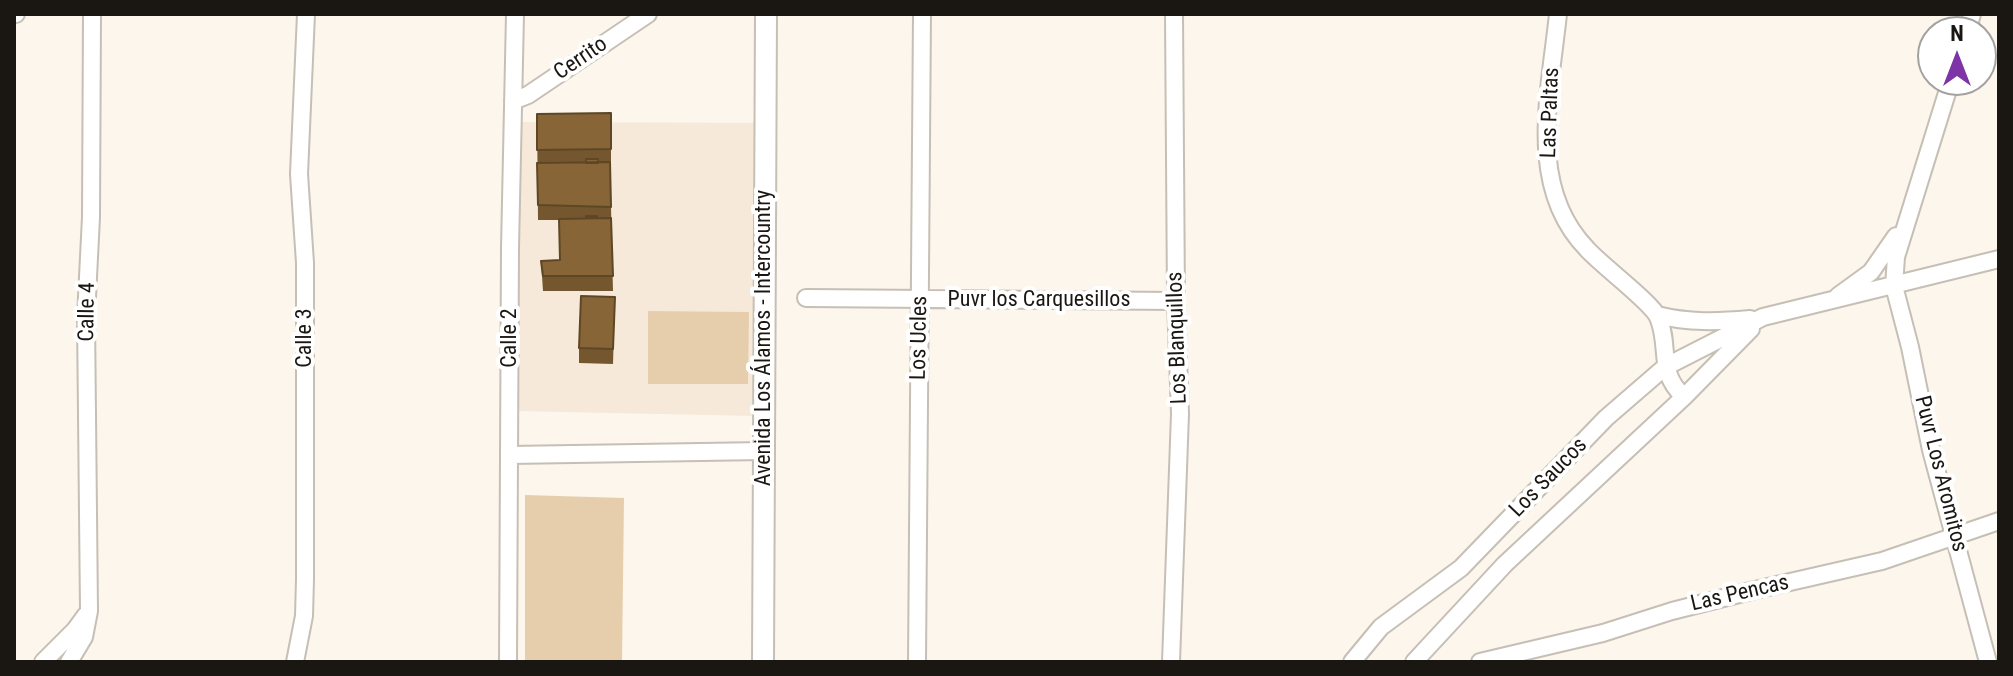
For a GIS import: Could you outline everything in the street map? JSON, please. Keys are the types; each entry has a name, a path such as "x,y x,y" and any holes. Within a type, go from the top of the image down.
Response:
{"main road":[{"name":"Avenida Los Álamos - Intercountry","path":"763,662 766,14"}],"street":[{"name":"Calle 4","path":"69,662 84,637 89,611 86,317 91,217 92,14"},
{"name":"Calle 3","path":"295,662 304,616 305,579 305,263 299,174 306,14"},
{"name":"Calle 2","path":"508,662 510,248 515,14"},
{"name":"Cerrito","path":"513,101 528,95 648,14"},
{"name":"Los Ucles","path":"917,662 922,14"},
{"name":"Los Blanquillos","path":"1171,662 1180,414 1174,14"},
{"name":"Las Paltas","path":"1558,14 1546,123 1547,155 1560,214 1585,248 1657,315"},
{"path":"1894,286 1896,257 1946,96"},
{"path":"1830,301 1871,272 1908,217"},
{"name":"Los Saucos","path":"1352,662 1381,627 1461,568 1606,418 1665,367 1763,317 1999,259"},
{"name":"Puvr Los Aromitos","path":"1894,286 1931,450 1988,662"},
{"name":"Puvr los Carquesillos","path":"806,298 1176,301"},
{"path":"1684,397 1671,383 1665,367 1657,315 1702,322 1763,317"},
{"name":"Los Saucos","path":"1414,662 1505,564 1684,397 1763,317"},
{"path":"510,455 764,451"},
{"name":"Las Pencas","path":"1480,662 1603,633 1741,593 1871,564 1999,521"},
{"path":"43,662 89,611"}],"shaded area":[{"path":"516,122 766,123 757,416 514,411"},
{"path":"648,311 749,312 748,384 648,384"},
{"path":"525,495 624,498 622,662 525,662"}],"building":[{"path":"611,113 611,149 537,150 537,114"},
{"path":"586,159 598,159 598,163 586,163"},
{"path":"610,162 611,207 538,205 537,163"},
{"path":"611,218 613,276 543,276 541,261 560,260 559,219"},
{"path":"581,296 615,297 613,349 579,348"}]}
